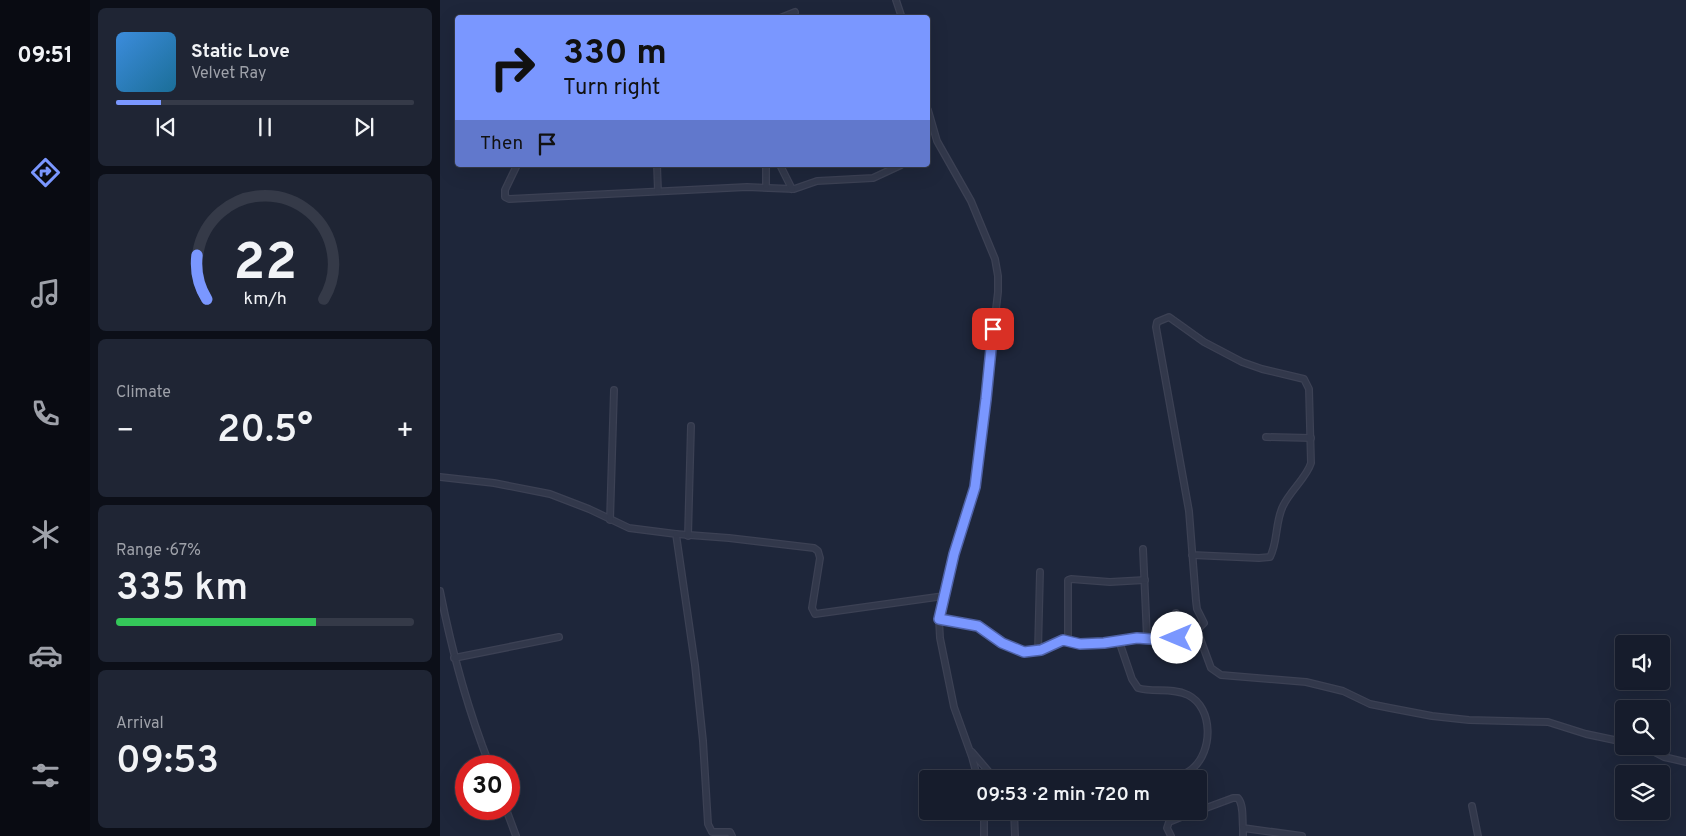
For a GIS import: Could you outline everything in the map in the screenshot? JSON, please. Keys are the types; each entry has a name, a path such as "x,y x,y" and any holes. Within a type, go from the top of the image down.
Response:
{"street":[{"path":"896,0 901,15"},
{"path":"788,15 795,12"},
{"path":"930,117 937,141 971,201 995,259 998,276 998,292 976,482 954,554 939,619 940,638 954,708 975,770"},
{"path":"516,167 505,190 505,197 509,199 766,186 792,189 817,181 867,178 885,173 896,167"},
{"path":"657,167 658,191"},
{"path":"766,167 766,186"},
{"path":"781,167 792,189"},
{"path":"883,167 885,173"},
{"path":"939,619 978,626 1002,643 1024,652 1038,651 1060,641 1080,644 1147,638 1164,640 1179,638 1197,630 1204,623 1196,601 1192,555 1188,500 1156,327 1157,322 1169,317 1204,342 1227,355 1262,370 1304,379 1309,390 1312,459 1310,468 1292,490 1282,507 1270,557 1192,555"},
{"path":"610,520 614,390"},
{"path":"688,536 691,426"},
{"path":"1266,437 1310,438"},
{"path":"440,477 494,483 550,494 629,528 688,536 729,538 814,548 818,551 820,558 812,608 815,614 944,596"},
{"path":"676,534 695,665 703,741 708,824 712,832 730,832 732,836"},
{"path":"1143,549 1147,638"},
{"path":"1038,651 1040,572"},
{"path":"1068,641 1068,580 1110,582 1145,580"},
{"path":"440,591 454,658 473,723 486,755"},
{"path":"1176,613 1179,638"},
{"path":"1197,630 1211,668 1221,675 1306,682 1343,691 1370,704 1432,716 1469,720 1548,722 1586,734 1615,740"},
{"path":"454,658 558,637"},
{"path":"1120,641 1136,687 1187,694 1197,703 1204,716 1208,736 1203,755 1191,770"},
{"path":"968,747 987,770"},
{"path":"1660,755 1686,762"},
{"path":"1207,807 1238,798 1241,802 1243,836"},
{"path":"1472,806 1478,836"},
{"path":"510,820 516,836"},
{"path":"984,820 984,836"},
{"path":"1015,820 1016,836"},
{"path":"1171,836 1167,828 1169,822 1174,820"},
{"path":"1243,828 1302,836"}],"route":[{"path":"993,329 975,487 954,554 939,619 978,626 1002,643 1024,652 1041,650 1063,640 1080,644 1104,643 1137,638 1170,640 1177,638"}]}
